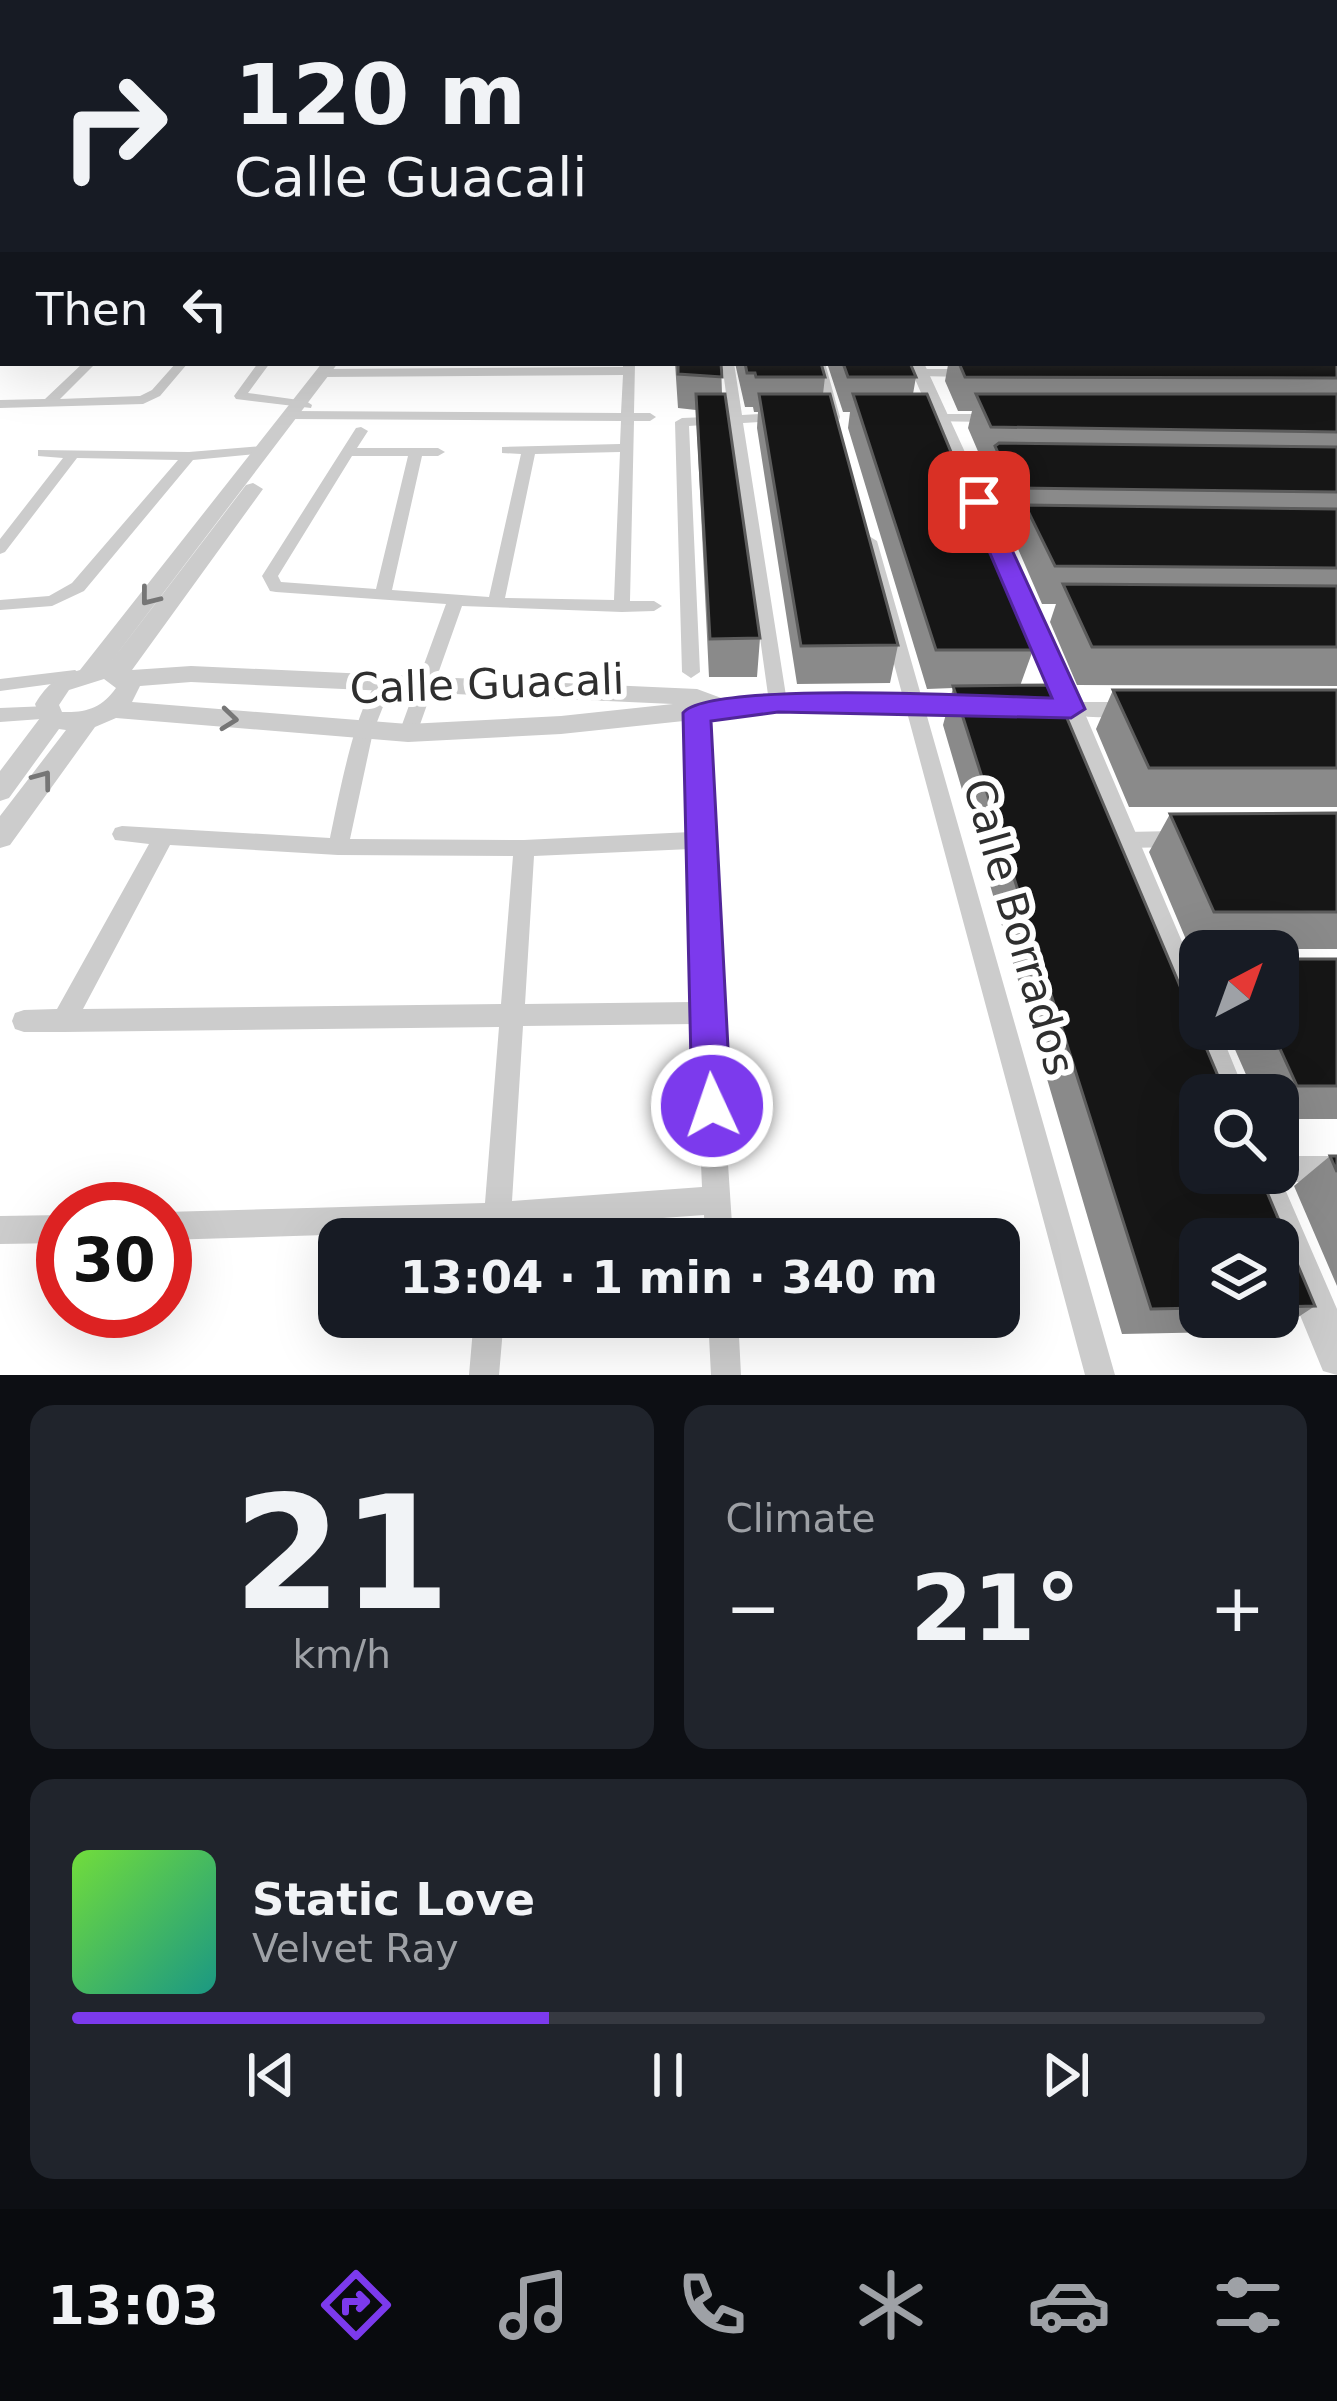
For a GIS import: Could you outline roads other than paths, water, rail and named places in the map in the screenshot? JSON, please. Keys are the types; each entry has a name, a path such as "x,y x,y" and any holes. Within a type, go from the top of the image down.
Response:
{"street":[{"path":"47,404 86,366"},
{"path":"0,404 133,402 156,393 179,366"},
{"path":"262,366 239,396 302,408 650,417"},
{"path":"728,366 778,702"},
{"path":"820,366 836,423"},
{"path":"0,837 86,721 113,709 128,688 122,676 327,368 629,367 622,607"},
{"path":"992,373 918,368 931,418 976,471 1038,614 1124,839 1179,953"},
{"path":"0,790 51,716 52,694 83,674 302,408"},
{"path":"718,1218 706,1013 701,698 681,424 694,418 795,417"},
{"path":"931,418 1011,418"},
{"path":"361,431 270,582 294,592 654,607"},
{"path":"507,449 626,448"},
{"path":"43,453 189,456 263,450"},
{"path":"496,602 529,450"},
{"path":"350,452 438,452"},
{"path":"383,593 416,452"},
{"path":"0,549 74,454"},
{"path":"0,605 52,601 78,587 189,456"},
{"name":"Calle Borrados","path":"866,528 1100,1375"},
{"path":"408,733 455,600"},
{"path":"0,685 83,674"},
{"name":"Calle Guacali","path":"83,674 191,674 426,686 627,706"},
{"path":"338,847 364,732 382,684"},
{"name":"Calle Guacali","path":"113,709 408,733 701,698 1137,710"},
{"path":"0,715 86,721"},
{"path":"122,834 338,847 524,848 701,840"},
{"path":"64,1022 164,836"},
{"path":"1124,839 1196,839"},
{"path":"498,1218 524,848"},
{"path":"24,1021 706,1013"},
{"path":"1299,1169 1337,1169"},
{"path":"1269,1194 1337,1357"},
{"path":"576,1218 717,1200"},
{"path":"192,1226 318,1227"},
{"path":"0,1230 36,1229"},
{"path":"484,1375 487,1338"},
{"path":"724,1338 726,1375"}]}
